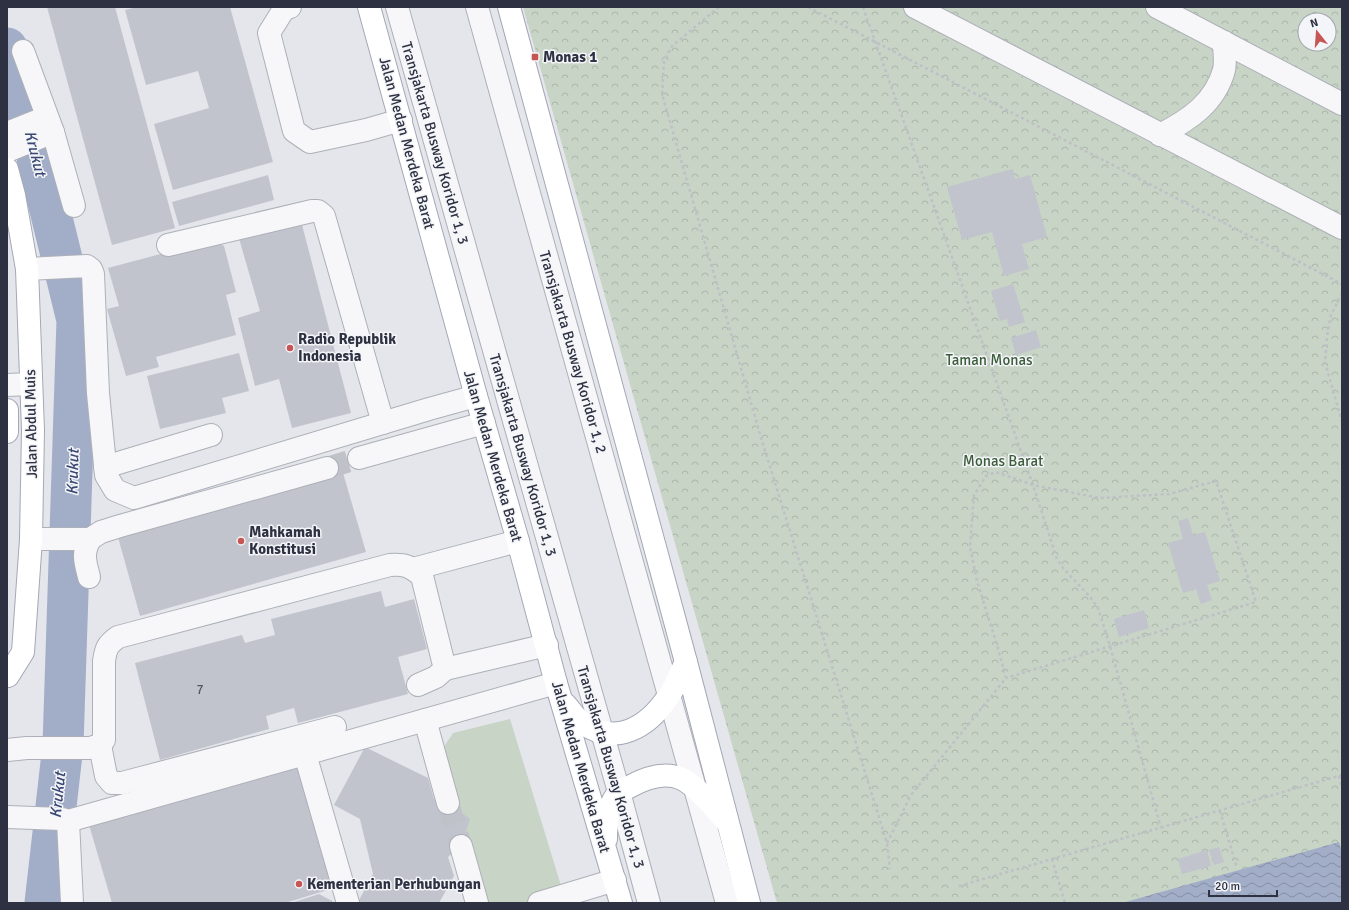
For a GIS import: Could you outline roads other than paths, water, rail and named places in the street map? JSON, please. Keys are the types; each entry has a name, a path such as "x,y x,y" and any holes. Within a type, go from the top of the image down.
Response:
{"main road":[{"name":"Jalan Medan Merdeka Barat","path":"369,7 559,692 621,903"},
{"path":"509,7 750,903"},
{"name":"Jalan Abdul Muis","path":"7,169 35,269 31,384 37,539 23,652 7,680"},
{"name":"Jalan Abdul Muis","path":"7,410 7,430"},
{"path":"559,692 579,721 590,728 601,733 618,733 633,730 653,717 669,696 686,662"},
{"path":"606,854 606,823 611,806 619,792 642,780 665,775 681,778 695,788 728,823"}],"street":[{"path":"290,7 284,9 269,33 294,131 310,142 366,130 401,120"},
{"name":"Transjakarta Busway Koridor 1, 3","path":"397,7 649,903"},
{"name":"Transjakarta Busway Koridor 1, 2","path":"477,7 726,903"},
{"path":"915,7 1342,228"},
{"path":"1157,7 1342,104"},
{"path":"1160,135 1180,125 1198,111 1216,90 1224,69 1224,42"},
{"path":"23,51 45,127 74,206"},
{"path":"10,141 45,127"},
{"path":"168,245 312,211 318,211 324,216 383,423"},
{"path":"35,269 87,266 91,269 93,274 98,393 106,475 115,490 134,498 429,408 476,396"},
{"path":"7,384 31,384"},
{"path":"359,458 484,423"},
{"path":"7,430 33,430"},
{"path":"105,467 212,435"},
{"path":"37,539 81,539 120,526 327,468"},
{"path":"81,539 85,548 85,561 89,577"},
{"path":"413,568 518,541"},
{"path":"17,749 90,748 100,745 104,740 104,661 106,649 109,644 118,637 390,565 405,565 413,568 422,576 445,669"},
{"path":"418,685 436,677 445,669 547,646"},
{"path":"12,817 63,820 425,720 559,692"},
{"path":"425,720 448,803"},
{"path":"100,745 106,776 112,783 122,783 335,727"},
{"path":"305,754 348,903"},
{"path":"63,820 72,903"},
{"path":"461,846 477,903"},
{"path":"539,903 615,880"}],"water":[{"path":"1339,842 1342,852 1342,903 1122,903"}],"waterway":[{"name":"Krukut","path":"7,48 13,59 77,320 63,745 45,903"}],"tunnel":[{"path":"327,468 359,458"},
{"path":"448,803 461,846"}],"place":[{"name":"Monas 1","path":"535,57"},
{"name":"Radio Republik Indonesia","path":"290,348"},
{"name":"Mahkamah Konstitusi","path":"241,541"},
{"name":"Kementerian Perhubungan","path":"299,884"}],"park label":[{"name":"Taman Monas","path":"989,360"},
{"name":"Monas Barat","path":"1003,461"}]}
